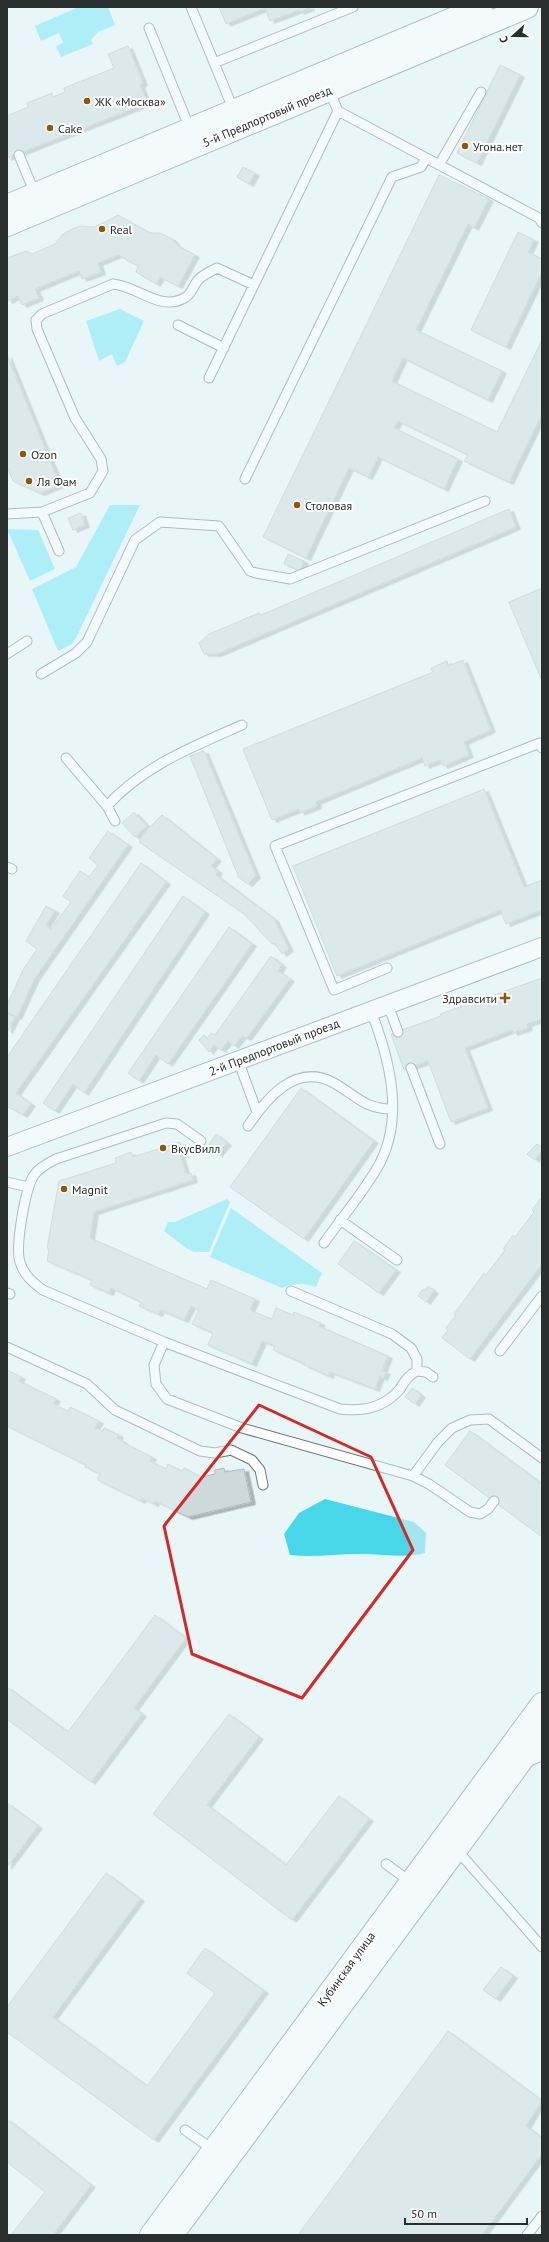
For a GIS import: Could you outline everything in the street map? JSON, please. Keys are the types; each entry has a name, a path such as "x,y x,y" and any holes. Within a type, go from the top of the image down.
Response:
{"street":[{"name":"5-й Предпортовый проезд","path":"326,82 481,7"},
{"name":"5-й Предпортовый проезд","path":"7,206 35,194 194,137 326,82 527,7"},
{"name":"5-й Предпортовый проезд","path":"7,225 194,137"},
{"name":"2-й Предпортовый проезд","path":"7,1147 542,947"},
{"name":"Кубинская улица","path":"151,2235 220,2155 450,1843 542,1704"},
{"name":"Кубинская улица","path":"450,1843 519,1764 542,1733"},
{"name":"Кубинская улица","path":"172,2235 220,2155"}],"lane":[{"path":"191,7 238,119"},
{"path":"214,63 353,7"},
{"path":"149,28 194,137"},
{"path":"326,82 338,111 539,218 542,223"},
{"path":"439,165 481,92"},
{"path":"209,378 338,111"},
{"path":"19,155 35,194"},
{"path":"245,479 392,178 421,168 426,158"},
{"path":"7,514 42,512 90,493 103,471 101,459 75,418 38,329 36,320 42,314 112,284 124,285 164,303 177,302 188,296 199,279 217,268 254,285"},
{"path":"178,325 224,348"},
{"path":"41,674 76,653 87,642 135,540 160,522 219,526 250,571 290,579 485,501"},
{"path":"42,512 59,551"},
{"path":"7,654 27,641"},
{"path":"107,806 134,782 155,767 182,751 242,725"},
{"path":"387,968 334,990 275,846 540,743 542,748"},
{"path":"66,758 107,806 115,821"},
{"path":"379,1008 398,1032"},
{"path":"324,1243 377,1169 387,1146 392,1122 390,1069 379,1008"},
{"path":"238,1060 257,1112"},
{"path":"411,1068 440,1144"},
{"path":"248,1126 266,1100 280,1088 295,1079 309,1077 322,1078 333,1082 366,1105 380,1109 392,1109"},
{"path":"201,1141 177,1124 166,1123 56,1158 44,1165 34,1175 28,1187 19,1242 19,1261 28,1278 43,1290 164,1342 340,1409 350,1410 372,1408 386,1401 398,1390 409,1375 417,1371 426,1372 433,1377"},
{"path":"7,1182 28,1187"},
{"path":"340,1220 397,1260"},
{"path":"291,1291 392,1334 411,1348 417,1359 417,1371"},
{"path":"500,1351 542,1296"},
{"path":"164,1342 154,1365 156,1384 167,1399 242,1428 413,1476 430,1484 470,1512 480,1514 488,1509 494,1501"},
{"path":"7,1347 87,1384 115,1410 200,1451 216,1453 231,1450 252,1460 260,1470 263,1485"},
{"path":"413,1476 441,1438 452,1428 470,1420 490,1419 542,1458"},
{"path":"519,1764 542,1756"},
{"path":"450,1843 542,1947"},
{"path":"386,1864 417,1887"},
{"path":"185,2130 220,2155"},
{"path":"527,2235 542,2216"}],"highlighted area":[{"path":"259,1405 371,1457 413,1550 302,1698 192,1654 164,1526"}],"shaded area":[{"path":"79,7 108,7 115,25 98,32 91,40 93,44 61,57 56,46 63,43 59,33 41,41 35,26"},
{"path":"120,309 144,321 125,362 117,366 112,354 99,361 86,321"},
{"path":"110,505 140,505 76,638 72,644 58,651 32,589 76,567"},
{"path":"7,529 38,530 55,569 30,581"},
{"path":"227,1199 230,1202 209,1252 194,1252 186,1248 164,1231 168,1222 175,1222"},
{"path":"231,1208 322,1273 316,1287 299,1284 282,1288 210,1257"},
{"path":"325,1499 414,1522 426,1533 425,1553 409,1556 366,1554 316,1556 290,1555 284,1534 299,1513"}],"building":[{"path":"219,7 310,8 300,12 299,10 270,21 265,8 226,24"},
{"name":"ЖК «Москва»","path":"128,46 143,83 140,85 146,100 138,103 140,106 7,158 7,116 28,107 27,103 52,93 53,97 65,92 64,88 114,68 108,54"},
{"path":"500,65 520,75 477,163 457,153"},
{"path":"243,167 255,173 249,184 237,177"},
{"path":"439,175 489,199 474,228 468,224 416,330 502,371 488,400 403,358 392,381 497,432 542,340 542,414 509,482 464,461 468,455 398,421 394,428 458,459 444,489 378,457 368,477 349,468 306,558 263,537"},
{"path":"118,215 150,233 159,233 171,238 178,246 195,255 178,286 160,277 156,284 136,272 138,266 118,255 98,263 101,272 82,279 79,271 35,289 39,298 22,305 18,296 7,301 7,258 26,251 32,254 55,244 63,234 72,229 81,226 95,227"},
{"path":"518,232 534,240 528,252 542,259 542,272 506,347 471,330"},
{"path":"7,355 60,485 40,493 13,481 7,466"},
{"path":"509,509 516,527 217,654 204,654 199,643 209,634 259,613 261,615"},
{"path":"81,513 85,525 73,530 68,518"},
{"path":"288,554 304,561 300,571 284,564"},
{"path":"542,588 542,681 509,602"},
{"path":"463,660 491,730 464,742 469,755 443,766 440,760 425,766 422,758 316,802 317,806 300,813 299,809 272,820 243,749 433,672 431,668 447,661 448,666"},
{"path":"204,751 256,876 248,884 239,878 190,756"},
{"path":"484,789 524,887 542,880 542,910 506,924 500,910 337,976 293,866"},
{"path":"134,812 147,826 135,837 122,823"},
{"path":"162,815 217,859 211,866 218,871 216,875 274,919 289,949 282,954 275,943 272,944 244,914 139,842 146,831"},
{"path":"108,831 128,845 35,978 17,1017 7,1012 7,1005 23,970 37,949 26,941 46,906 55,911 46,925 51,929 71,902 63,896 80,871 89,877 98,865 89,858"},
{"path":"141,863 166,882 16,1093 31,1104 23,1115 7,1106 7,1057"},
{"path":"183,896 205,912 84,1093 73,1084 55,1111 43,1103"},
{"path":"229,927 252,944 168,1064 156,1055 139,1081 128,1073"},
{"path":"271,956 282,965 278,971 290,979 247,1038 242,1036 234,1046 228,1041 221,1050 214,1045 209,1052 199,1040 204,1035 207,1038 211,1033 215,1035"},
{"path":"542,978 542,1019 527,1024 528,1028 513,1033 512,1030 465,1048 488,1108 451,1122 428,1061 404,1070 391,1034 441,1016 440,1014"},
{"path":"7,1013 15,1017 8,1031 7,1030"},
{"path":"301,1088 374,1141 304,1239 230,1187"},
{"path":"216,1134 227,1143 218,1154 208,1146"},
{"path":"180,1142 184,1154 180,1155 186,1174 191,1173 193,1180 94,1212 90,1238 207,1289 211,1280 255,1299 250,1310 272,1319 276,1308 293,1315 294,1312 321,1323 319,1326 388,1356 382,1371 386,1372 383,1378 380,1376 375,1389 330,1372 329,1376 273,1350 275,1346 262,1341 252,1364 208,1345 213,1333 192,1324 199,1310 191,1306 184,1320 160,1310 158,1314 139,1306 141,1302 111,1288 109,1293 90,1285 92,1280 47,1261 49,1249 47,1248 59,1181 116,1163 115,1158 131,1152 133,1157"},
{"path":"537,1144 542,1147 542,1151 535,1160 527,1154"},
{"path":"542,1197 542,1264 470,1359 442,1338 448,1330 446,1328 456,1315 454,1314 484,1273 486,1275 505,1250 503,1249 513,1235 515,1237 534,1212 532,1210"},
{"path":"354,1241 396,1270 379,1293 338,1264"},
{"path":"428,1286 434,1291 426,1302 418,1296 423,1289 425,1290"},
{"path":"7,1370 21,1377 19,1381 56,1399 53,1404 68,1411 70,1407 99,1421 95,1428 103,1431 104,1428 119,1435 117,1438 152,1457 150,1461 166,1469 168,1464 182,1471 184,1468 202,1477 215,1474 215,1470 224,1468 225,1472 244,1469 251,1502 188,1517 155,1501 154,1504 142,1498 141,1501 97,1480 100,1474 85,1467 86,1465 7,1426"},
{"path":"412,1388 421,1395 415,1404 405,1397"},
{"path":"470,1431 542,1484 542,1537 445,1465"},
{"path":"155,1615 186,1638 134,1708 142,1714 91,1782 7,1719 7,1687 68,1732"},
{"path":"229,1714 259,1737 207,1805 286,1865 339,1796 369,1819 292,1920 153,1814"},
{"path":"7,1803 38,1826 7,1867"},
{"path":"106,1873 140,1899 53,2017 147,2086 215,1993 187,1973 205,1948 264,1991 154,2140 7,2032 7,2007"},
{"path":"501,1967 513,1976 496,1999 483,1990"},
{"path":"448,2031 542,2101 526,2126 542,2138 542,2154 482,2235 298,2235"},
{"path":"7,2119 91,2185 53,2235 11,2235 45,2192 7,2162"}],"place":[{"name":"ЖК «Москва»","path":"87,101"},
{"name":"Cake","path":"50,128"},
{"name":"Угона.нет","path":"465,146"},
{"name":"Real","path":"102,229"},
{"name":"Ozon","path":"23,454"},
{"name":"Ля Фам","path":"29,481"},
{"name":"Столовая","path":"297,505"},
{"name":"Здравсити","path":"505,998"},
{"name":"ВкусВилл","path":"163,1148"},
{"name":"Magnit","path":"64,1189"}]}
